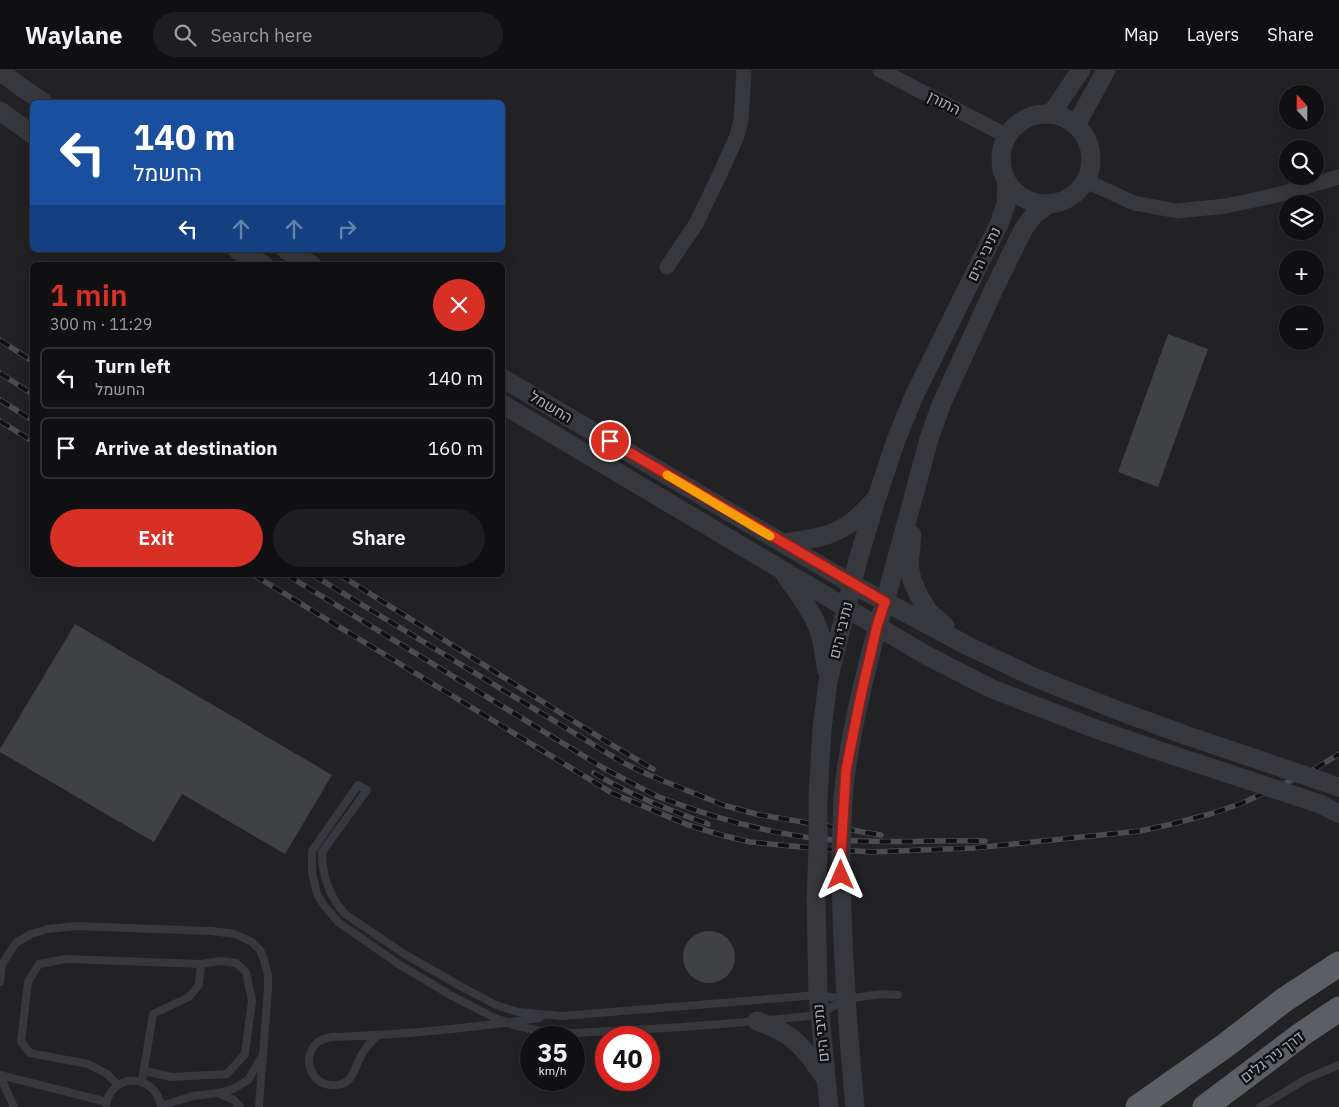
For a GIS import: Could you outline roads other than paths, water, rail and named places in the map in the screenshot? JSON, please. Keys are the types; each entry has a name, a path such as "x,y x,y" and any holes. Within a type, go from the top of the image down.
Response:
{"highway":[{"path":"1138,1107 1226,1045 1284,1000 1339,964"},
{"name":"דרך ניר גלים","path":"1205,1107 1302,1034 1339,1009"}],"street":[{"path":"667,267 696,224 737,136 744,70"},
{"name":"התורן","path":"880,70 1007,136"},
{"path":"1051,114 1081,70"},
{"path":"1076,125 1106,70"},
{"path":"0,71 40,100"},
{"path":"0,111 30,133"},
{"path":"1051,114 1064,118 1076,125 1084,135 1091,151 1090,170 1086,181 1070,198 1059,203 1035,204 1024,200 1007,184 1000,160 1002,147 1007,136 1015,126 1026,119 1038,115 1051,114"},
{"path":"1086,181 1134,203 1177,211 1226,206 1277,196 1339,177"},
{"name":"נתיבי הים","path":"829,1107 819,1015 816,900 818,797 822,729 828,681 852,584 876,500 896,440 914,396 1000,222 1006,204 1007,184"},
{"name":"נתיבי הים","path":"855,1107 845,1000 841,928 841,853 846,770 857,712 877,626 929,439 941,405 989,299 1024,228 1047,205"},
{"path":"241,252 259,262"},
{"path":"289,252 307,262"},
{"name":"החשמל","path":"505,380 852,584 968,646"},
{"name":"החשמל","path":"505,406 924,654 990,688 1093,728 1320,804 1339,814"},
{"path":"916,490 909,566 912,580 918,596 928,611 968,646 1038,679 1122,712 1339,787"},
{"path":"782,543 815,539 834,533 850,524 876,500"},
{"path":"782,571 809,609 817,627 823,647 828,681"},
{"path":"757,1021 783,1032 796,1042 807,1053 826,1079"}],"lane":[{"path":"562,1016 518,1012 496,1005 406,955 345,914 328,888 323,870 322,852 367,790 358,784 312,851 314,884 323,904 338,922 400,965 454,997 493,1016 516,1026 556,1034 674,1028 819,1015 845,1000"},
{"path":"0,982 2,964 16,943 31,934 48,929 76,926 211,931 235,934 252,942 260,950 268,975 259,1107"},
{"path":"118,1085 108,1074 88,1064 30,1053 21,1042 28,982 39,964 66,959 201,964 220,961 236,963 246,972 252,1001 245,1054 227,1074 172,1077 144,1070"},
{"path":"142,1082 153,1014 189,998 199,985 201,964"},
{"path":"378,1035 360,1056 354,1074 342,1084 327,1085 314,1077 308,1062 309,1055 312,1048 324,1038 464,1028 562,1016 818,995 845,1000 881,994 898,995"},
{"path":"0,1075 107,1104 113,1089 126,1081 134,1080 150,1085 156,1091 160,1098 161,1107 194,1096 233,1089 248,1080 264,1054"},
{"path":"1260,1107 1306,1079 1339,1065"},
{"path":"0,1075 14,1107"},
{"path":"218,1093 234,1100 240,1107"}],"railway":[{"path":"0,340 30,360"},
{"path":"0,373 30,393"},
{"path":"0,400 30,419"},
{"path":"0,421 30,440"},
{"path":"257,577 612,793 688,825 750,842 872,852 974,848 1140,831 1210,814 1240,804 1313,770 1339,754"},
{"path":"290,577 605,769 659,797 738,823 779,833 821,839 985,841"},
{"path":"316,577 622,762 649,775 723,805 760,815 881,835"},
{"path":"343,577 653,769"},
{"path":"594,773 650,802 708,824"}]}
